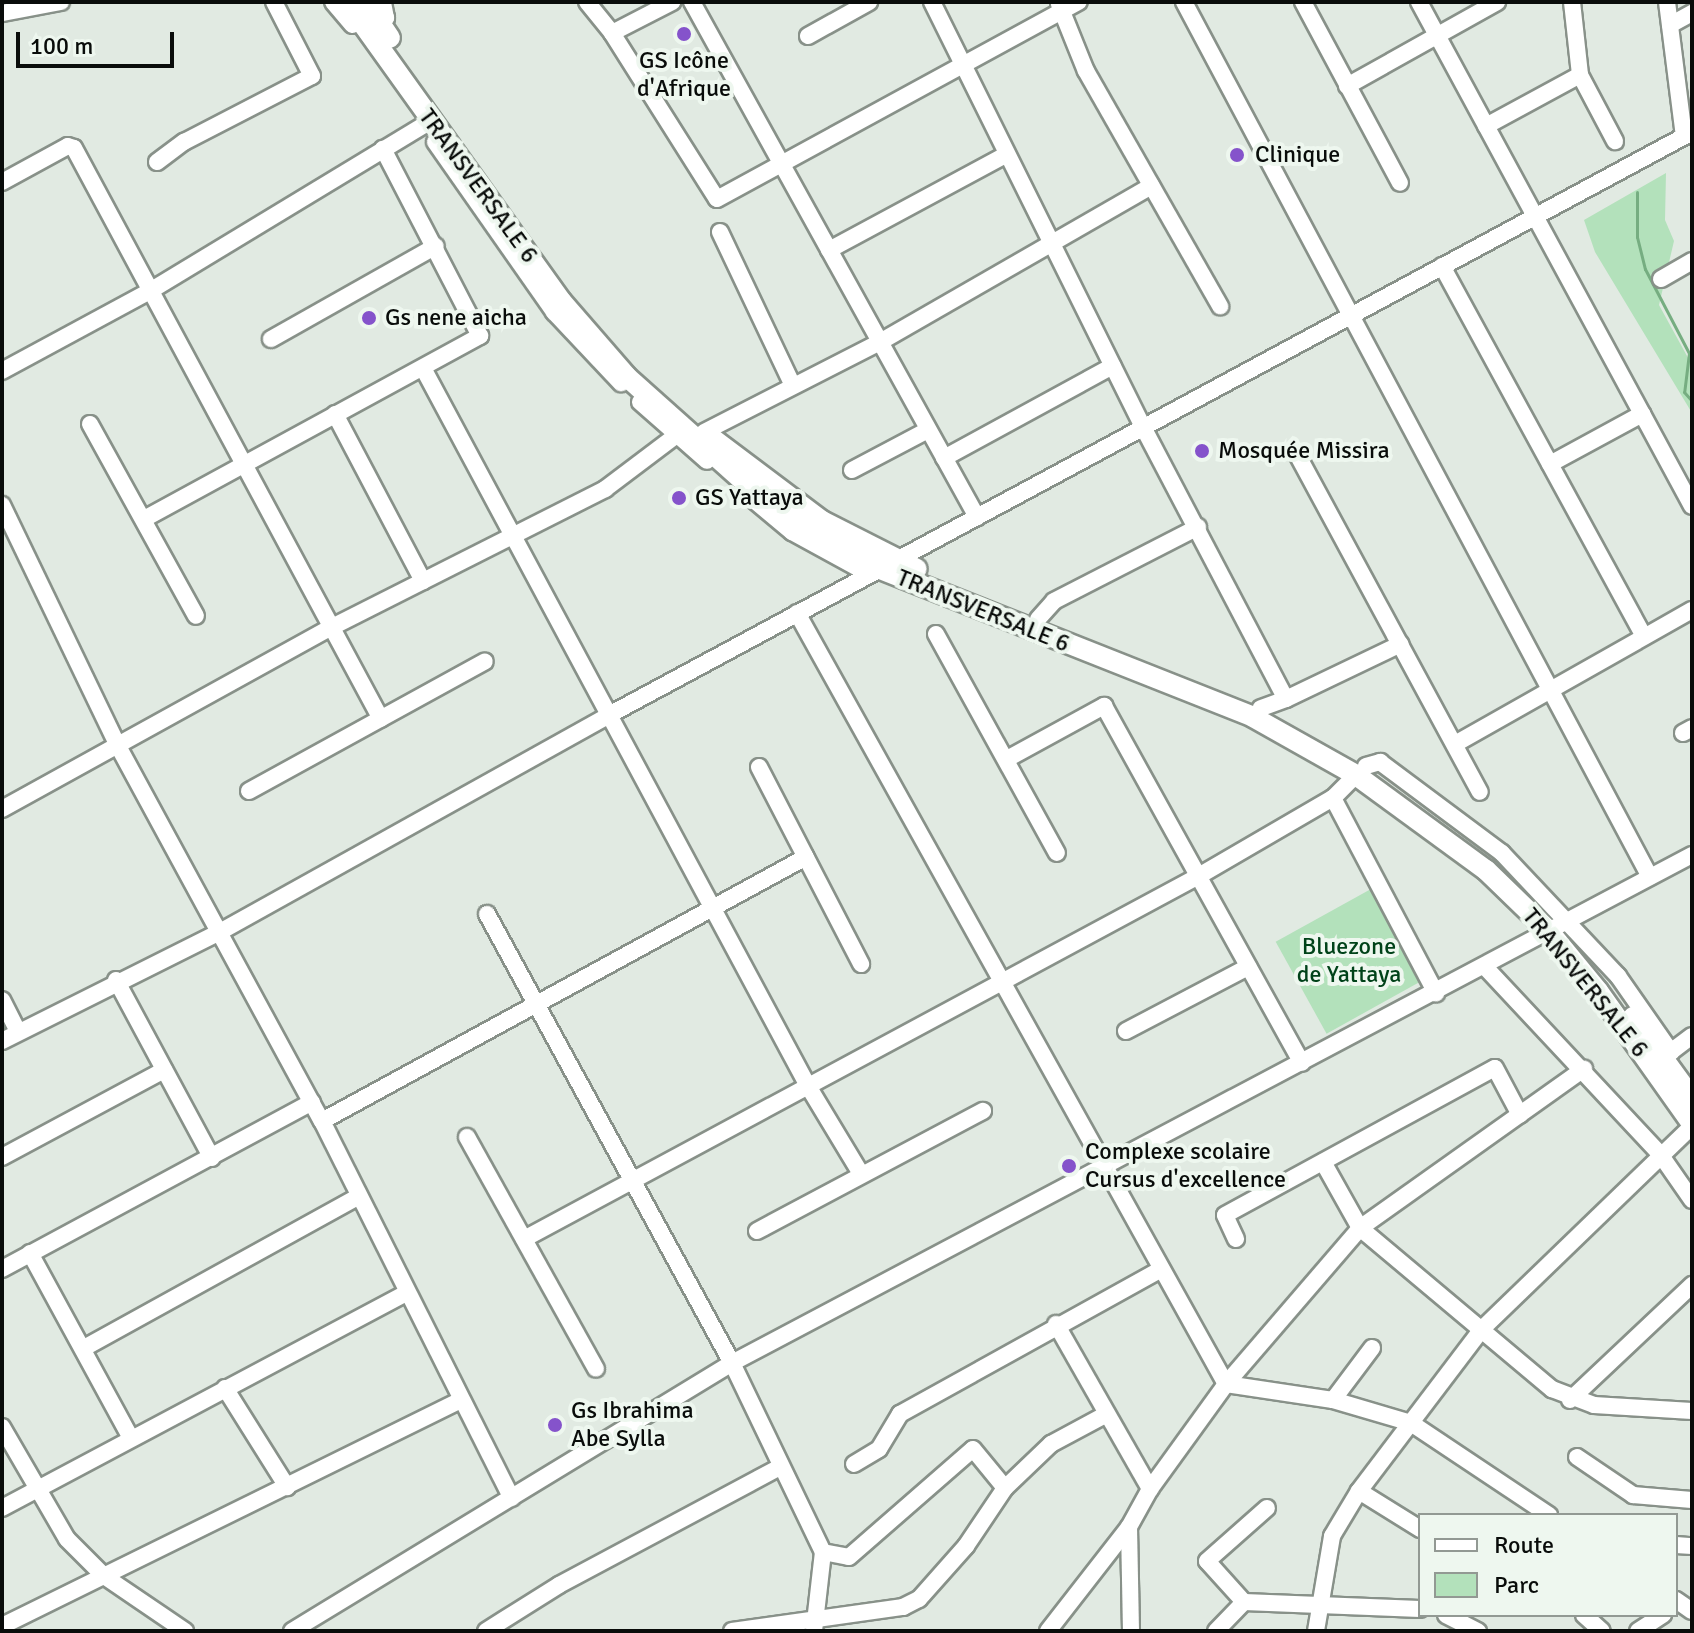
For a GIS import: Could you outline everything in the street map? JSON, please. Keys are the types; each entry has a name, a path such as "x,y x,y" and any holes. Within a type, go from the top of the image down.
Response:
{"main road":[{"name":"TRANSVERSALE 6","path":"347,2 375,28 572,296 688,432"},
{"name":"TRANSVERSALE 6","path":"366,2 375,28 427,123 562,302 626,376 688,432 822,521 881,568 1099,658 1253,717 1470,833 1558,925 1668,1054 1692,1098"},
{"name":"TRANSVERSALE 6","path":"881,568 1038,619 1261,708 1357,775 1558,925 1598,991 1692,1125"}],"street":[{"path":"2,13 61,2"},
{"path":"157,162 184,142 312,76 274,2"},
{"path":"2,371 150,291 427,123 333,2"},
{"path":"375,28 386,18 383,2"},
{"path":"587,2 612,33 717,199 963,65 1060,7 1079,2"},
{"path":"612,33 672,2"},
{"path":"692,2 977,517"},
{"path":"808,36 869,2"},
{"path":"932,2 1143,427 1286,699"},
{"path":"1184,2 1650,877"},
{"path":"1303,2 1400,183"},
{"path":"1419,2 1692,506"},
{"path":"1347,86 1497,2"},
{"path":"1572,2 1580,75 1615,141"},
{"path":"2,1041 116,980 216,934 609,715 1688,134 1667,2"},
{"path":"1060,7 1086,71 1220,306"},
{"path":"1670,25 1692,13"},
{"path":"1486,126 1580,75"},
{"path":"2,182 71,146 334,626 381,719"},
{"path":"144,519 481,334 383,149"},
{"path":"829,250 1007,154"},
{"path":"2,809 334,626 605,489 688,432 793,386 880,342 1151,186"},
{"path":"720,232 793,386"},
{"path":"271,339 436,246"},
{"path":"1661,279 1692,261"},
{"path":"1442,266 1644,637"},
{"path":"944,458 1113,366"},
{"path":"423,368 808,1086 861,1174"},
{"path":"335,414 423,581"},
{"path":"1550,464 1642,414"},
{"path":"90,424 196,616"},
{"path":"852,470 928,430"},
{"path":"688,432 792,532 881,568"},
{"path":"1297,454 1480,792"},
{"path":"2,505 118,746 216,934 322,1121 459,1401 512,1498"},
{"path":"1038,619 1054,601 1198,527"},
{"path":"1455,744 1692,610"},
{"path":"797,613 1226,1384"},
{"path":"936,634 1057,853"},
{"path":"1261,708 1401,644"},
{"path":"249,791 485,661"},
{"path":"1007,759 1104,706 1302,1063"},
{"path":"759,767 861,964"},
{"path":"524,1239 633,1184 1002,980 1197,877 1333,798 1357,775"},
{"path":"1333,798 1436,993"},
{"path":"292,1631 732,1363 1486,968 1558,925 1692,855"},
{"path":"322,1121 539,1006 806,857"},
{"path":"487,914 732,1363 823,1552 814,1625"},
{"path":"1126,1031 1248,967"},
{"path":"1486,968 1584,1069 1660,1154 1692,1200"},
{"path":"116,980 212,1158"},
{"path":"2,1000 18,1032"},
{"path":"1668,1054 1692,1036"},
{"path":"1236,1239 1225,1215 1495,1068 1520,1115"},
{"path":"1048,1631 1129,1527 1150,1489 1226,1384 1360,1228 1584,1069"},
{"path":"2,1157 164,1070"},
{"path":"2,1269 312,1102"},
{"path":"757,1231 983,1111"},
{"path":"1316,1631 1332,1536 1359,1491 1482,1329 1692,1125"},
{"path":"467,1137 596,1369"},
{"path":"1323,1162 1360,1228 1570,1400 1692,1411"},
{"path":"84,1348 359,1196"},
{"path":"30,1253 131,1438"},
{"path":"854,1464 879,1449 900,1414 1056,1324 1162,1269"},
{"path":"1570,1400 1692,1285"},
{"path":"2,1508 407,1293"},
{"path":"1056,1324 1105,1415 1150,1489"},
{"path":"1333,1400 1372,1348"},
{"path":"1226,1384 1333,1400 1411,1423 1546,1513"},
{"path":"225,1388 287,1487"},
{"path":"2,1626 459,1401"},
{"path":"732,1631 814,1625 903,1607 919,1599 966,1546 1005,1488 1051,1444 1105,1415"},
{"path":"2,1427 35,1490 67,1539 104,1576 185,1631"},
{"path":"823,1552 849,1557 973,1449 1005,1488"},
{"path":"1577,1457 1633,1495 1692,1500"},
{"path":"486,1631 598,1563 780,1467"},
{"path":"1359,1491 1418,1528"},
{"path":"1267,1508 1207,1561 1244,1602 1418,1609"},
{"path":"1129,1527 1131,1631"},
{"path":"1216,1631 1244,1602"},
{"path":"1450,1617 1478,1631"},
{"path":"1586,1617 1602,1631"},
{"path":"1638,1631 1660,1617"}],"green space":[{"path":"1666,173 1665,220 1674,241 1659,305 1692,365 1692,413 1595,252 1584,220"},
{"name":"Bluezone de Yattaya","path":"1371,889 1422,981 1327,1034 1276,942"}],"waterway":[{"path":"1637,192 1637,237 1645,269 1689,353 1684,392 1692,401"}],"place":[{"name":"GS Icône d'Afrique","path":"684,34"},
{"name":"Clinique","path":"1237,155"},
{"name":"Gs nene aicha","path":"369,318"},
{"name":"Mosquée Missira","path":"1202,451"},
{"name":"GS Yattaya","path":"679,498"},
{"name":"Complexe scolaire Cursus d'excellence","path":"1069,1166"},
{"name":"Gs Ibrahima Abe Sylla","path":"555,1425"}]}
